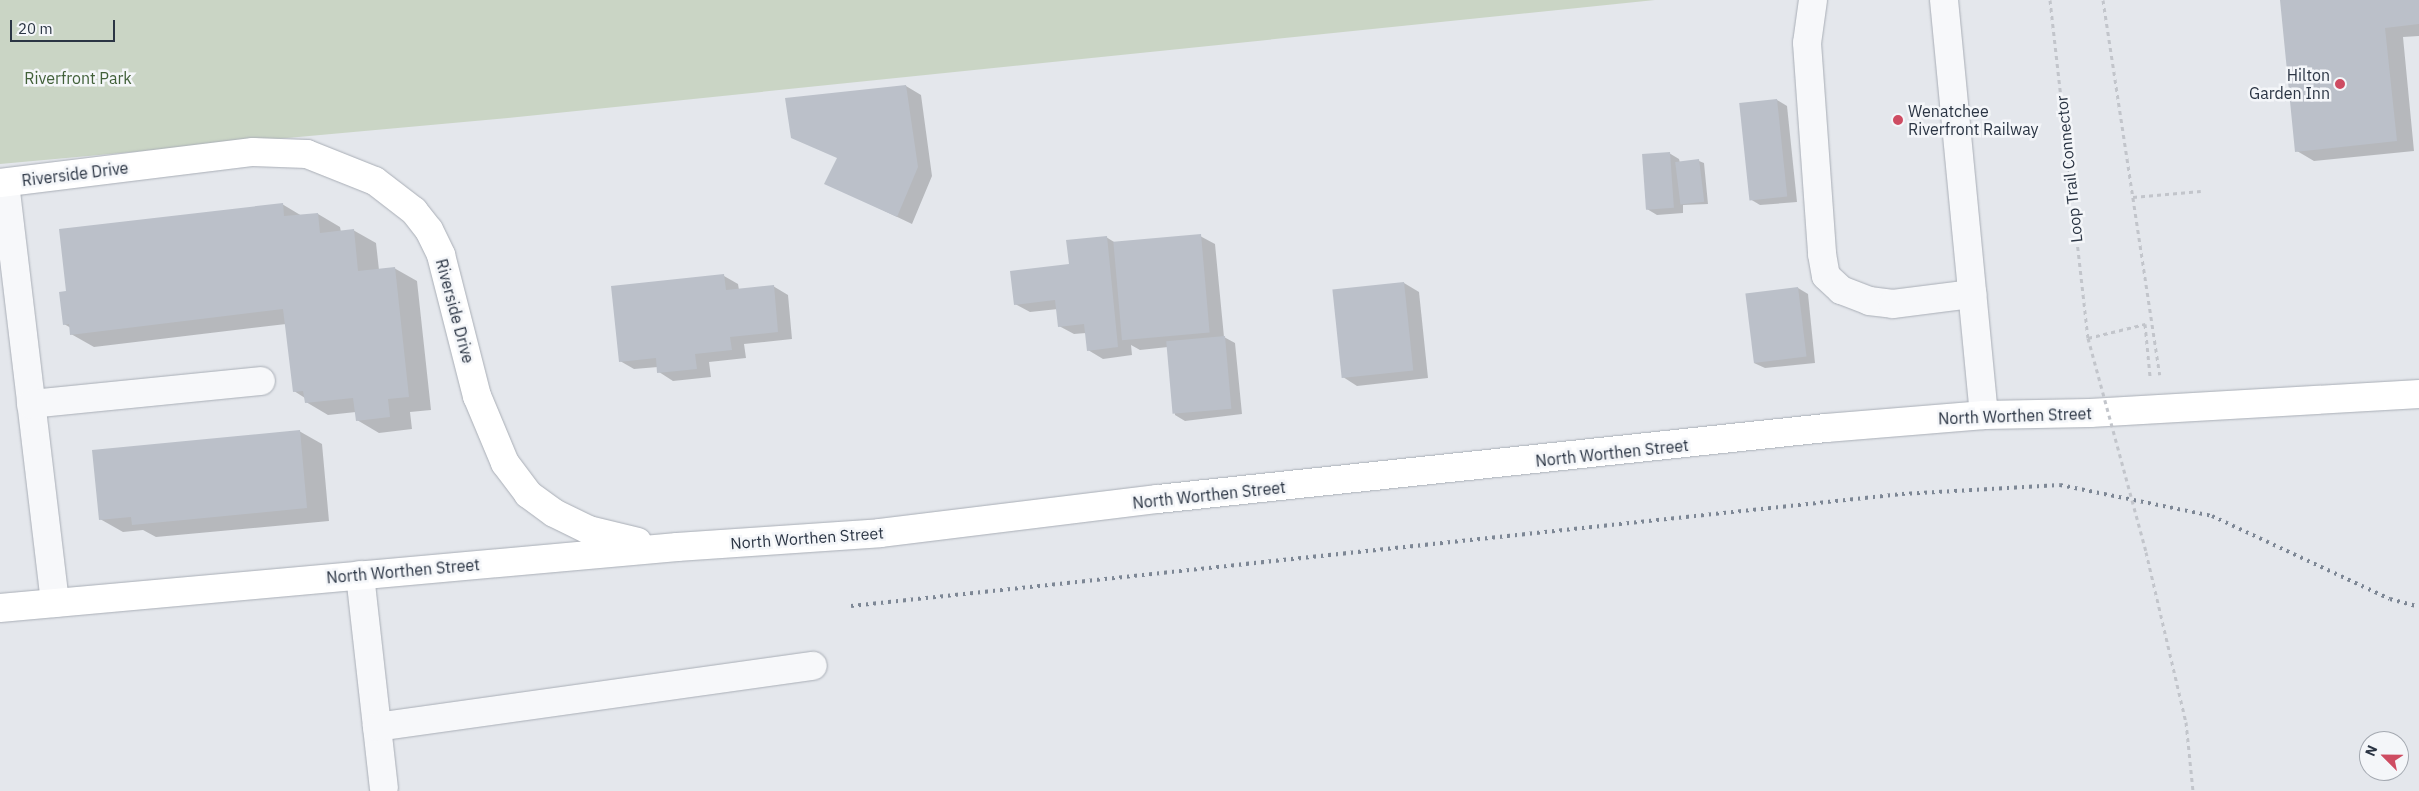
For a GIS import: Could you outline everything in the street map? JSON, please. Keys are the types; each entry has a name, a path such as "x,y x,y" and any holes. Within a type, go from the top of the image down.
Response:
{"main road":[{"name":"Riverside Drive","path":"3,183 210,156 272,152 307,154 328,160 375,181 414,211 429,230 453,292 477,396 488,428 505,463 528,494 554,514 589,530 623,540 677,547"},
{"name":"North Worthen Street","path":"0,608 677,547 870,534 1158,500 1826,428 1984,416 2090,413 2419,394"}],"street":[{"path":"1813,0 1807,43 1822,254 1826,276 1853,297 1893,304 1972,294"},
{"path":"1944,0 1984,416"},
{"path":"3,183 55,603"},
{"path":"31,404 261,381"},
{"path":"360,575 384,788"},
{"path":"377,727 813,666"}],"path":[{"name":"Loop Trail Connector","path":"2050,0 2088,338 2146,552 2186,722 2193,791"},
{"path":"2103,0 2160,376"},
{"path":"2133,197 2201,191"},
{"path":"2088,338 2145,324 2150,376"}],"green space":[{"name":"Riverfront Park","path":"0,0 1655,0 508,118 0,164"}],"building":[{"name":"Hilton Garden Inn","path":"2280,0 2419,0 2419,24 2385,28 2397,141 2295,152"},
{"path":"906,85 918,167 897,217 824,184 837,158 791,138 785,98"},
{"path":"1777,99 1787,196 1749,200 1739,103"},
{"path":"1670,152 1674,208 1646,210 1642,154"},
{"path":"1699,159 1704,202 1680,205 1675,162"},
{"path":"283,203 284,216 318,213 320,233 354,229 358,271 395,267 409,397 388,399 390,417 356,421 353,398 305,403 303,391 293,392 283,309 70,335 69,324 63,325 59,292 66,291 59,229"},
{"path":"1201,234 1210,333 1122,340 1113,242"},
{"path":"1107,236 1118,347 1087,351 1084,324 1058,327 1055,300 1014,305 1010,271 1069,264 1066,240"},
{"path":"724,274 726,290 774,285 778,332 730,337 732,350 695,354 697,369 657,373 656,358 619,362 611,286"},
{"path":"1404,282 1413,371 1342,378 1332,290"},
{"path":"1798,287 1807,356 1754,363 1745,293"},
{"path":"1225,336 1231,409 1173,414 1166,341"},
{"path":"300,430 307,508 132,525 131,517 99,520 92,450"}],"railway":[{"path":"851,606 1902,494 2060,485 2212,516 2390,599 2419,607"}],"place":[{"name":"Hilton Garden Inn","path":"2340,84"},
{"name":"Wenatchee Riverfront Railway","path":"1898,120"}]}
